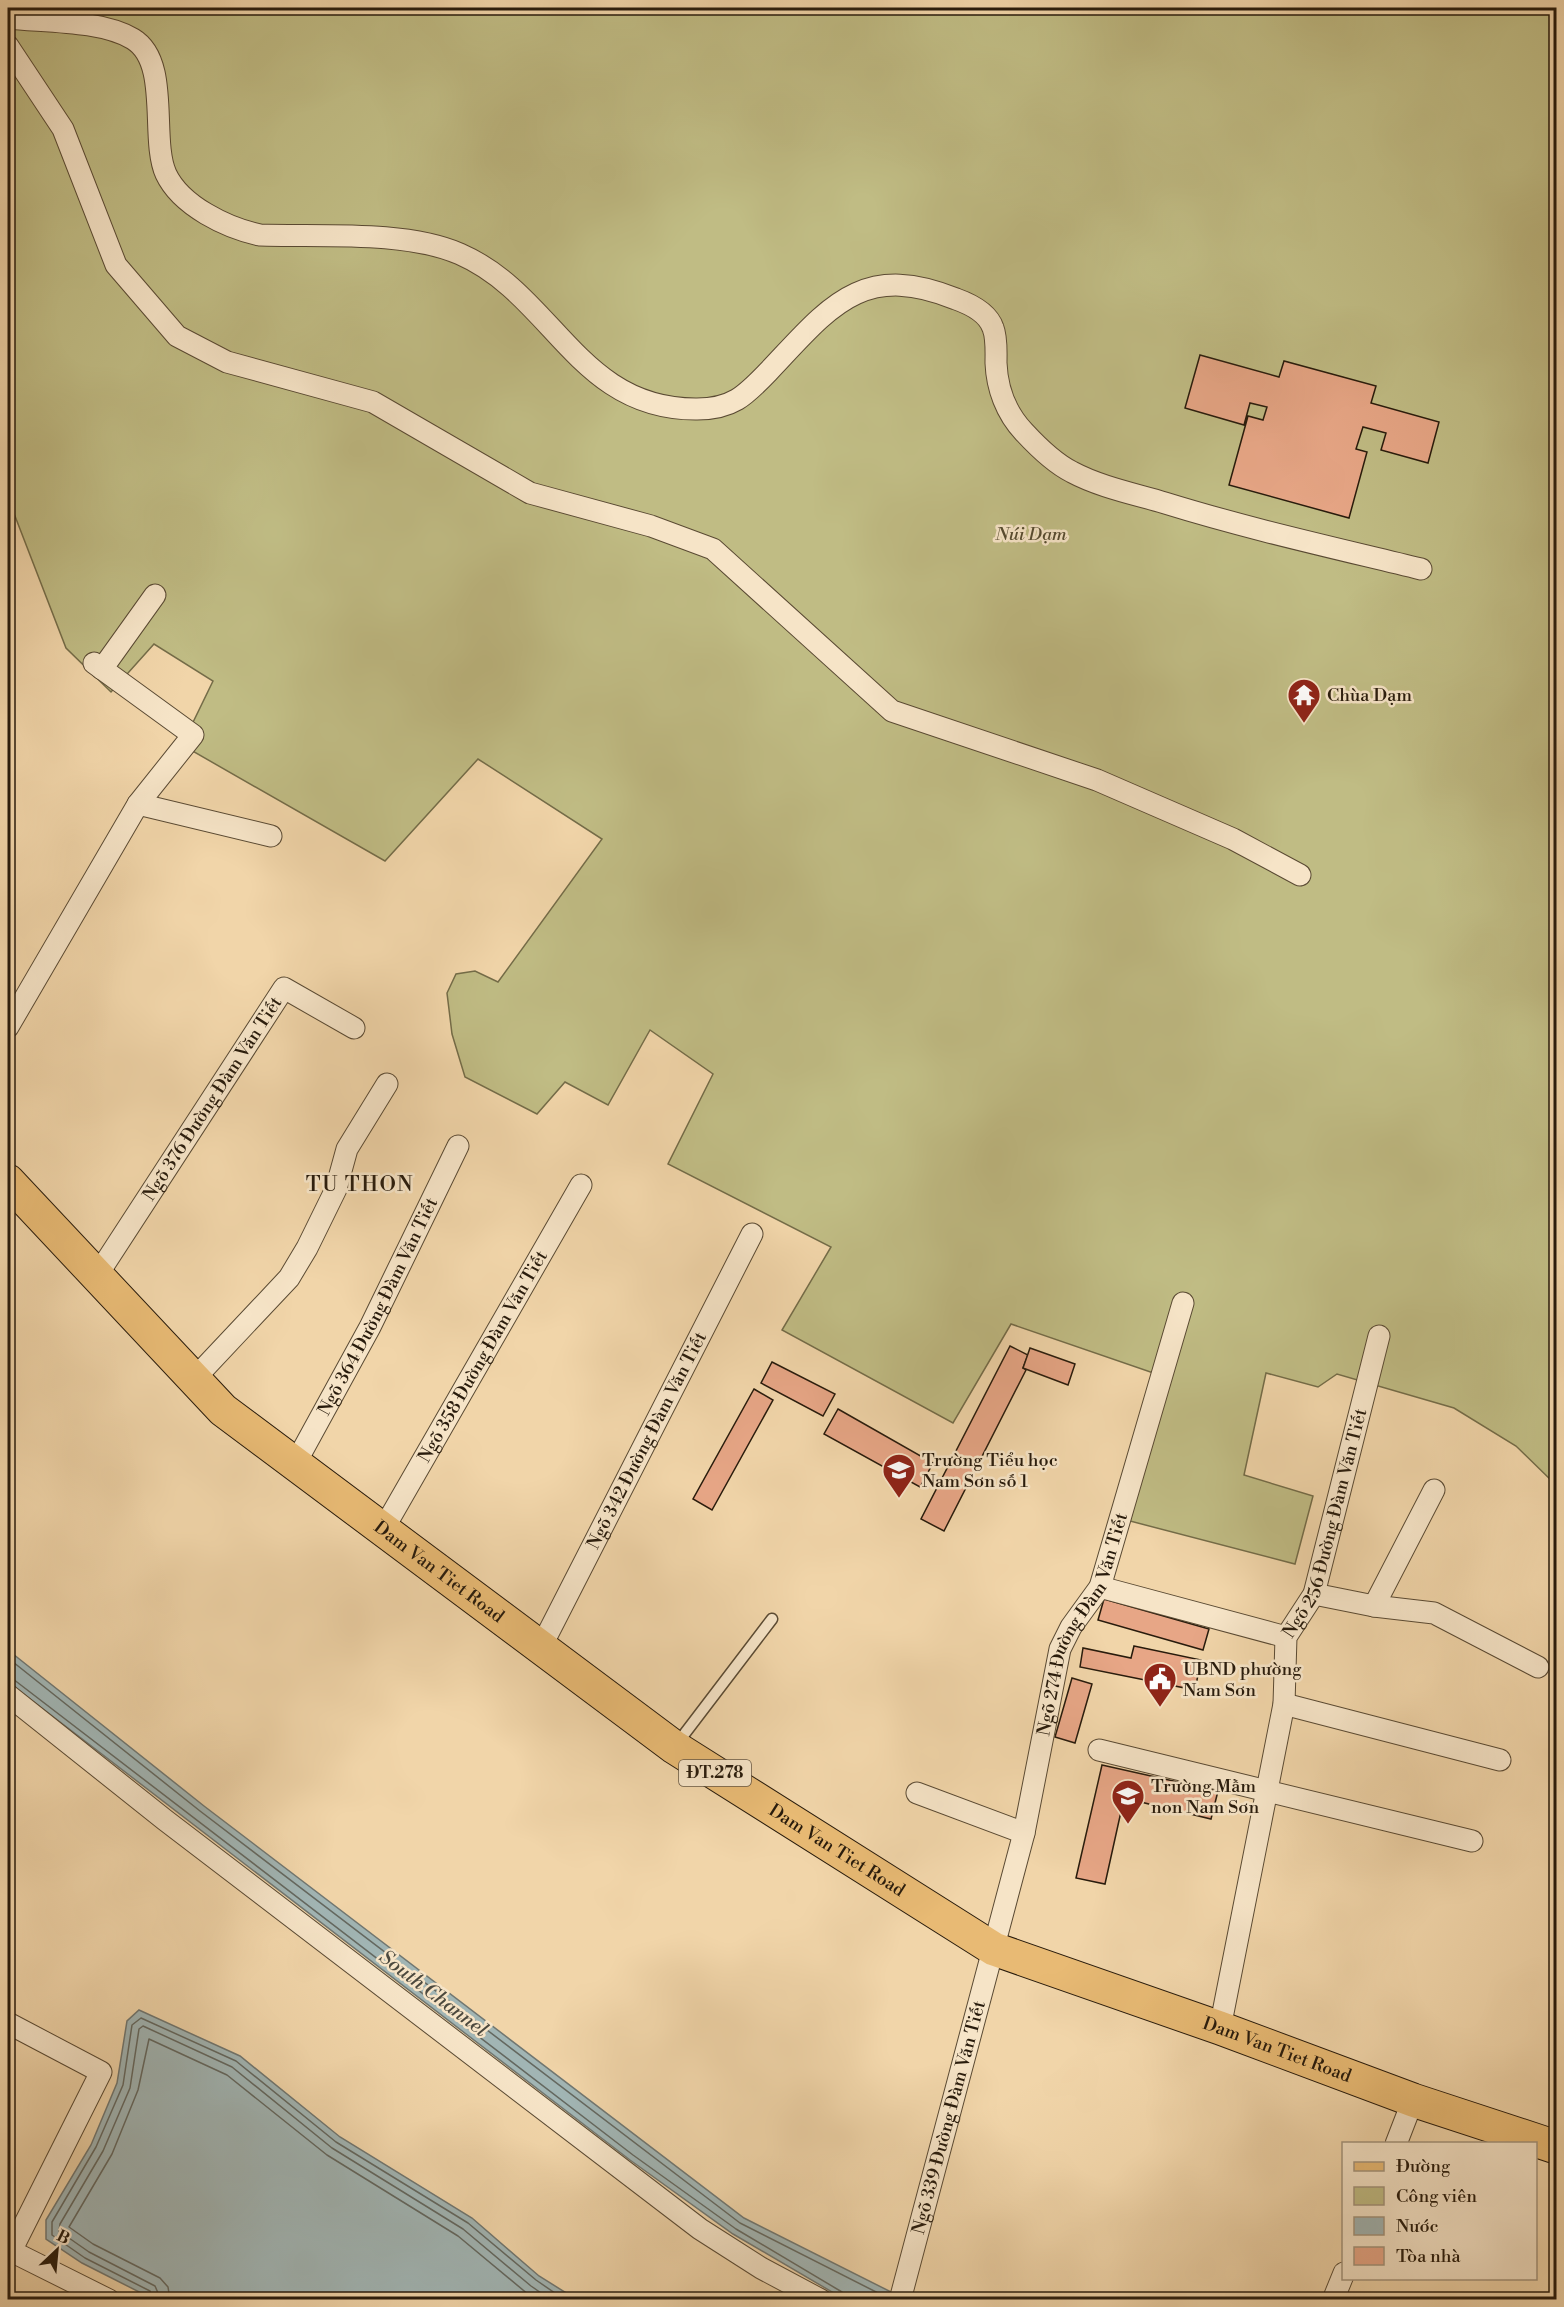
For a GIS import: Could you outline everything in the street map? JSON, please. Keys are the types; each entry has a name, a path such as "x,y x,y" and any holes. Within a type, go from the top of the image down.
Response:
{"main road":[{"name":"Dam Van Tiet Road","path":"8,1181 223,1410 384,1528 674,1747 994,1949 1220,2028 1413,2100 1557,2147"}],"street":[{"path":"8,18 106,28 136,40 145,52 155,78 165,173 179,192 211,216 243,232 260,235 403,239 442,247 461,254 498,275 515,289 588,368 616,388 638,398 665,406 697,409 741,400 821,317 845,297 862,290 898,284 919,286 959,300 986,317 993,326 996,372 1006,406 1024,432 1071,472 1230,524 1421,569"},
{"path":"8,46 63,129 116,265 177,336 228,362 373,402 530,493 651,526 713,549 892,711 1097,780 1233,839 1300,875"},
{"path":"8,1027 138,804 194,735 98,666 155,595"},
{"path":"138,804 271,836"},
{"name":"Ngõ 376 Đường Đàm Văn Tiết","path":"96,1277 284,988 354,1028"},
{"path":"194,1379 289,1278 307,1248 336,1189 347,1149 387,1084"},
{"name":"Ngõ 364 Đường Đàm Văn Tiết","path":"295,1464 370,1327 458,1146"},
{"name":"Ngõ 358 Đường Đàm Văn Tiết","path":"384,1528 581,1185"},
{"name":"Ngõ 342 Đường Đàm Văn Tiết","path":"541,1647 752,1234"},
{"name":"Ngõ 274 Đường Đàm Văn Tiết","path":"994,1949 1024,1833 1060,1649 1071,1627 1100,1587 1183,1303"},
{"name":"Ngõ 256 Đường Đàm Văn Tiết","path":"1220,2028 1284,1704 1286,1637 1314,1593 1379,1336"},
{"path":"1374,1606 1434,1490"},
{"path":"1100,1587 1286,1637"},
{"path":"1314,1593 1374,1606 1434,1613 1538,1667"},
{"path":"8,1695 165,1820 700,2229 761,2268 821,2300"},
{"path":"1284,1704 1500,1760"},
{"path":"1099,1750 1472,1841"},
{"path":"917,1793 1024,1833"},
{"name":"Ngõ 339 Đường Đàm Văn Tiết","path":"902,2292 994,1949"},
{"path":"8,2023 101,2072 9,2254 109,2300"},
{"path":"1397,2142 1413,2100"},
{"path":"1333,2300 1342,2278"}],"lane":[{"path":"674,1747 772,1618"}],"green space":[{"name":"Núi Dạm","path":"8,8 1556,8 1556,1485 1516,1446 1454,1408 1337,1374 1318,1387 1266,1373 1244,1475 1313,1496 1295,1564 1130,1521 1168,1378 1011,1324 953,1423 782,1330 831,1247 668,1164 713,1074 650,1030 608,1105 565,1082 537,1114 465,1077 452,1034 447,993 456,974 475,971 498,982 602,839 478,759 385,861 182,745 213,681 154,644 111,692 66,648 8,498"}],"water":[{"name":"South Channel","path":"8,1650 204,1806 744,2218 905,2299 844,2299 733,2234 630,2160 8,1682"},
{"path":"139,2010 240,2056 340,2137 472,2218 539,2276 576,2299 153,2299 82,2263 46,2239 46,2220 91,2145 117,2083 127,2021"}],"building":[{"path":"1200,355 1279,377 1284,361 1376,386 1371,403 1439,422 1428,463 1381,450 1386,433 1363,427 1356,449 1367,452 1349,518 1229,485 1248,416 1263,420 1267,407 1250,403 1244,425 1185,408"},
{"path":"1010,1346 1028,1355 1023,1368 1026,1370 944,1531 921,1519"},
{"path":"1030,1348 1075,1364 1068,1385 1023,1368"},
{"path":"772,1362 835,1394 823,1416 761,1383"},
{"path":"754,1389 773,1400 712,1510 693,1499"},
{"path":"838,1409 933,1463 920,1487 824,1434"},
{"path":"1104,1599 1209,1629 1203,1650 1098,1620"},
{"path":"1134,1646 1201,1660 1195,1690 1080,1667 1083,1648 1131,1658"},
{"path":"1072,1678 1092,1684 1075,1743 1055,1737"},
{"path":"1102,1765 1218,1791 1211,1819 1124,1798 1105,1884 1076,1878"}],"place":[{"name":"Chùa Dạm","path":"1304,724"},
{"name":"Trường Tiểu học Nam Sơn số 1","path":"899,1499"},
{"name":"UBND phường Nam Sơn","path":"1160,1708"},
{"name":"Trường Mầm non Nam Sơn","path":"1128,1825"}],"district":[{"name":"TU THON","path":"360,1185"}]}
